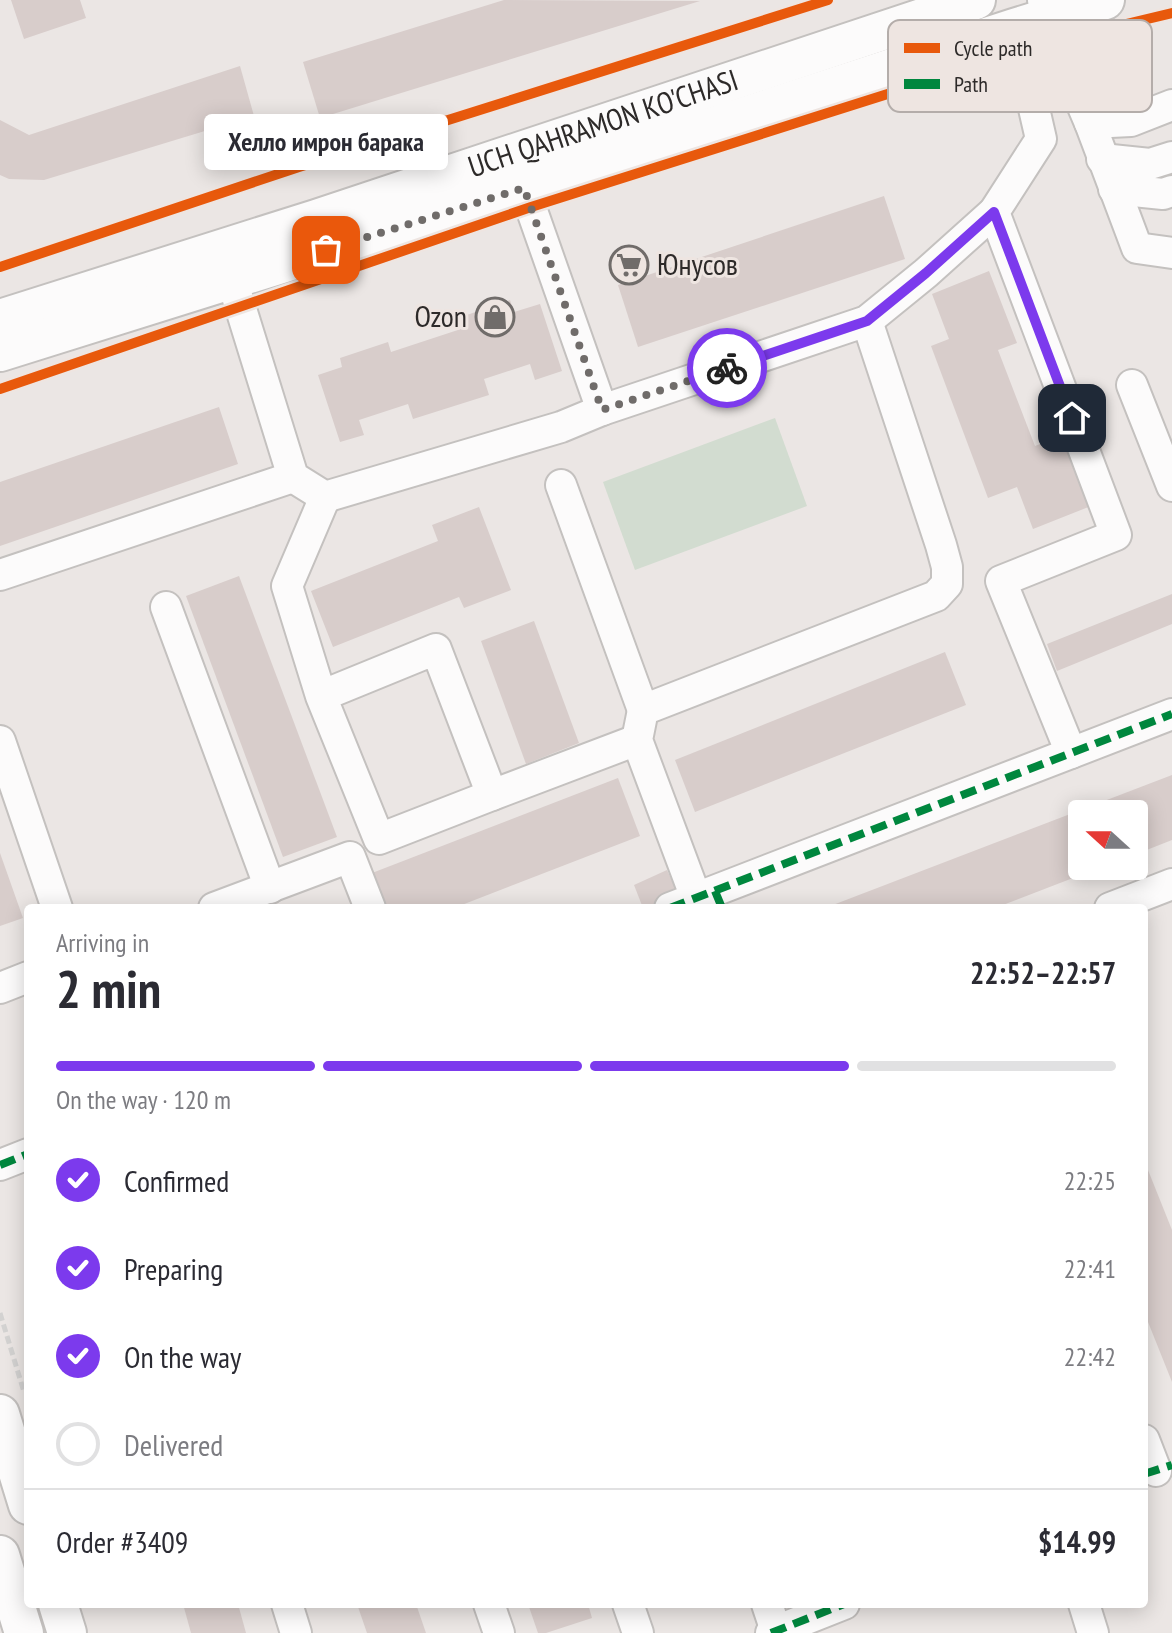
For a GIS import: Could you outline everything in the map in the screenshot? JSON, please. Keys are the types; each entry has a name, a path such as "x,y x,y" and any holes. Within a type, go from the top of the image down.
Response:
{"main road":[{"name":"UCH QAHRAMON KO'CHASI","path":"916,20 976,0"},
{"name":"UCH QAHRAMON KO'CHASI","path":"1001,20 1027,11 1105,0"},
{"name":"UCH QAHRAMON KO'CHASI","path":"0,319 346,209 888,29"},
{"name":"UCH QAHRAMON KO'CHASI","path":"0,352 524,188 888,60"},
{"path":"0,1414 24,1492"},
{"path":"0,1555 24,1633"},
{"path":"59,1608 67,1633"}],"street":[{"path":"1090,123 1131,121 1172,105"},
{"path":"232,280 293,477 325,497 561,427 602,410 867,321 994,212 1041,139 1035,112"},
{"path":"1085,112 1137,248 1172,253"},
{"path":"1102,159 1150,164 1172,157"},
{"path":"524,188 602,410"},
{"path":"1114,189 1163,194 1172,191"},
{"path":"994,212 1116,535 1001,581 1071,753"},
{"path":"643,710 936,596 947,584 947,567 941,545 867,321"},
{"path":"1132,385 1172,486"},
{"path":"0,575 293,477"},
{"path":"561,485 643,710 637,740 701,901 1172,714"},
{"path":"325,497 287,586 321,696 379,839 637,740"},
{"path":"166,607 270,888"},
{"path":"321,696 436,649 492,795"},
{"path":"0,741 56,904"},
{"path":"225,904 350,857 368,904"},
{"path":"1120,904 1172,884"},
{"path":"0,988 24,979"},
{"path":"0,1165 24,1156"},
{"path":"1148,1449 1157,1470"},
{"path":"288,1608 296,1633"},
{"path":"490,1608 499,1633"},
{"path":"629,1608 638,1633"},
{"path":"771,1623 828,1608"},
{"path":"1085,1608 1093,1633"}],"path":[{"path":"0,267 299,167 828,0"},
{"path":"0,1313 24,1391"}],"shaded area":[{"path":"775,418 807,506 635,570 603,482"}],"building":[{"path":"11,0 80,0 86,18 24,39"},
{"path":"504,0 700,1 320,118 303,62"},
{"path":"240,66 254,116 44,180 9,179 0,175 0,120 29,135"},
{"path":"884,196 905,259 638,347 618,285"},
{"path":"989,271 1017,343 998,350 1035,446 1064,435 1091,506 1033,529 1017,487 988,498 931,346 949,339 932,294"},
{"path":"510,300 514,312 540,304 562,371 535,380 530,364 484,379 489,395 413,419 408,404 359,420 364,435 340,442 318,375 342,367 340,358 388,342 391,352 467,327 464,316"},
{"path":"219,407 238,464 0,546 0,482"},
{"path":"479,507 511,590 464,608 459,597 333,647 311,591 438,541 432,525"},
{"path":"239,576 337,837 283,857 186,596"},
{"path":"1172,594 1172,624 1057,671 1047,644"},
{"path":"534,621 579,743 526,764 481,641"},
{"path":"945,652 966,705 695,812 675,760"},
{"path":"1172,775 1172,840 1148,849 1148,800 1107,800"},
{"path":"618,778 640,836 464,904 384,904 372,873"},
{"path":"1068,815 1068,880 1005,904 835,904"},
{"path":"0,853 23,918 0,926"},
{"path":"667,870 678,894 653,904 641,904 634,885"},
{"path":"1148,1170 1172,1230 1172,1382 1148,1322"},
{"path":"184,1608 239,1608 246,1633 191,1633"},
{"path":"358,1608 417,1608 426,1633 367,1633"},
{"path":"529,1608 589,1608 592,1618 538,1633"}],"marked path":[{"path":"680,904 1172,714"},
{"path":"715,891 720,904"},
{"path":"0,1165 24,1156"},
{"path":"1148,1473 1172,1465"},
{"path":"771,1633 834,1608"}],"cycle path":[{"path":"0,267 299,167 828,0"},
{"path":"1143,20 1172,13"},
{"path":"0,389 531,207 888,94"}],"way so far":[{"path":"326,250 524,188 602,410 727,368"}],"place":[{"name":"Хелло имрон барака","path":"326,250"},
{"name":"Юнусов","path":"629,265"},
{"name":"Ozon","path":"495,317"}],"route":[{"path":"727,368 867,321 994,212 1072,418"}]}
